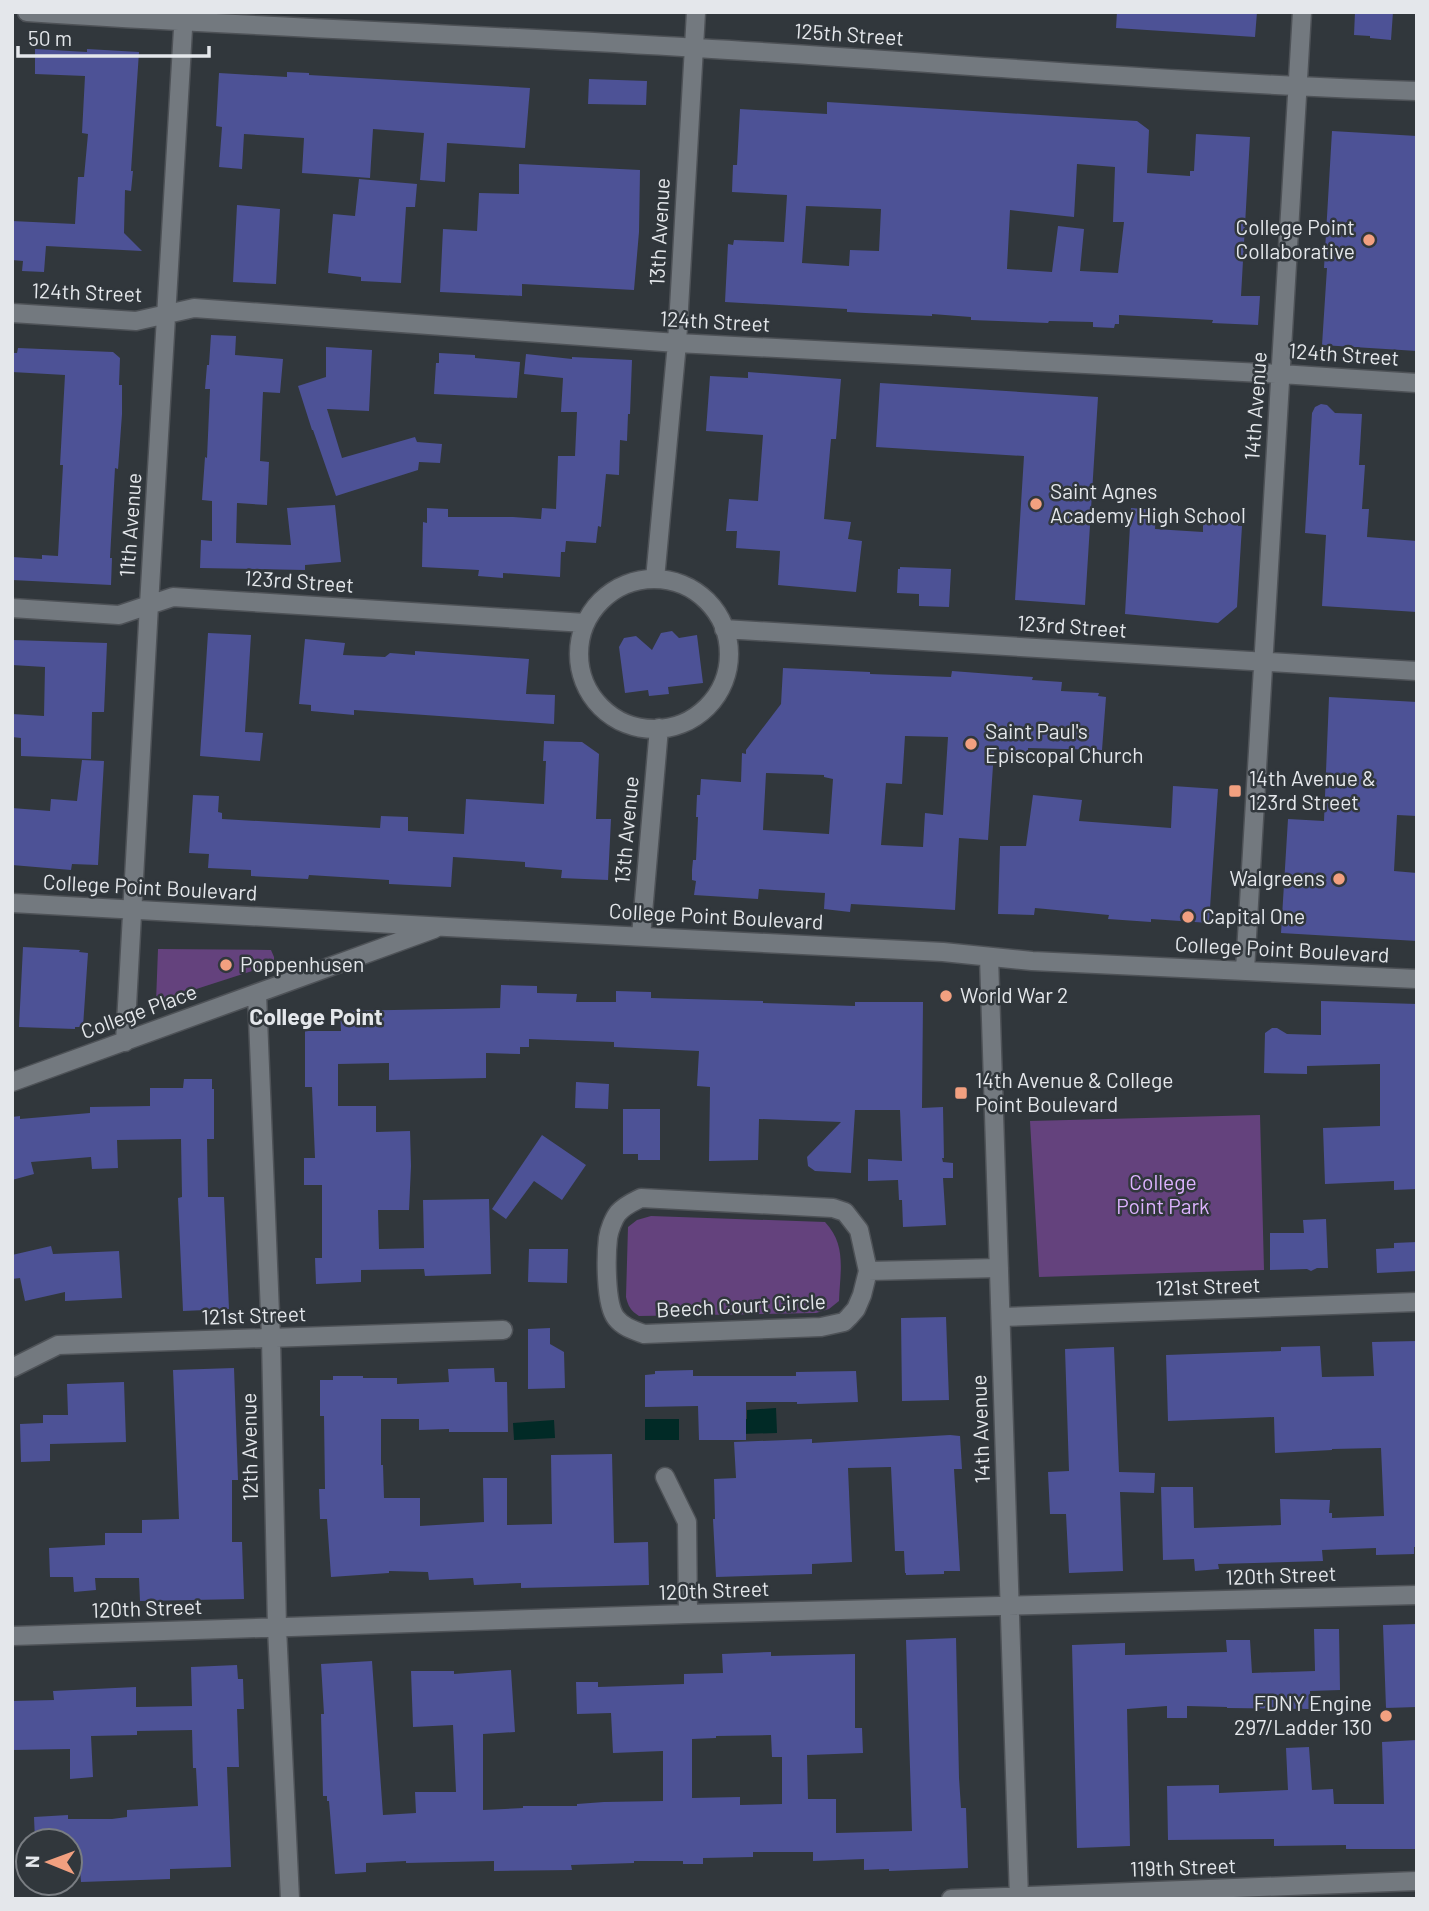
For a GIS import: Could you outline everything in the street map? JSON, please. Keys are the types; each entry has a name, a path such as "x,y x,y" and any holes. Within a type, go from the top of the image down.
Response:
{"street":[{"name":"125th Street","path":"27,12 184,18 1298,87 1417,91"},
{"name":"13th Avenue","path":"655,579 677,343 696,12"},
{"name":"14th Avenue","path":"1245,970 1302,12"},
{"name":"11th Avenue","path":"125,1042 184,18"},
{"name":"124th Street","path":"12,313 136,321 194,307 677,343 1281,373 1417,383"},
{"path":"655,579 687,586 702,595 719,615 728,638 729,663 724,682 703,711 686,722 659,729 640,728 621,721 603,709 592,697 579,665 579,647 585,623 593,610 610,592 634,581 655,579"},
{"name":"123rd Street","path":"12,608 119,615 173,597 585,623"},
{"name":"123rd Street","path":"724,629 1417,671"},
{"name":"13th Avenue","path":"641,936 659,729"},
{"name":"College Point Boulevard","path":"12,902 929,952 1045,961 1417,979"},
{"name":"College Place","path":"12,1082 440,927"},
{"name":"14th Avenue","path":"989,957 1018,1898"},
{"name":"12th Avenue","path":"257,994 271,1338 277,1628 290,1899"},
{"name":"Beech Court Circle","path":"641,1198 834,1208 845,1212 859,1230 868,1271 856,1309 844,1322 833,1326 643,1334 625,1327 610,1308 608,1235 617,1214 629,1203 641,1198"},
{"path":"868,1271 999,1268"},
{"name":"121st Street","path":"1001,1317 1417,1302"},
{"name":"121st Street","path":"12,1368 58,1345 503,1330"},
{"path":"665,1477 687,1522 688,1614"},
{"name":"120th Street","path":"12,1636 688,1614 1417,1595"},
{"name":"119th Street","path":"951,1899 1417,1881"}],"green space":[{"path":"158,949 271,950 274,964 156,1002"},
{"name":"College Point Park","path":"1260,1115 1264,1270 1039,1277 1030,1121"},
{"path":"651,1216 825,1222 837,1240 841,1259 839,1301 829,1309 816,1313 639,1316 630,1308 626,1297 628,1227 637,1220"}],"shaded area":[{"path":"776,1408 777,1433 741,1434 740,1420 747,1419 747,1410"},
{"path":"645,1419 679,1419 679,1440 645,1440"},
{"path":"554,1420 555,1438 514,1440 513,1423"}],"building":[{"path":"1117,12 1257,12 1255,37 1116,28"},
{"path":"1355,12 1393,12 1391,40 1354,35"},
{"path":"35,49 139,52 133,171 131,191 125,190 124,233 142,251 46,246 44,272 22,271 23,261 12,260 12,221 75,224 78,177 84,177 88,134 82,133 85,76 35,74"},
{"path":"287,72 530,88 525,148 447,143 445,182 420,180 424,133 373,129 370,178 302,173 304,138 244,134 242,169 219,167 222,127 216,126 219,73 287,77"},
{"path":"589,79 647,81 646,105 588,104"},
{"path":"827,102 1137,121 1149,130 1147,173 1190,176 1190,171 1194,171 1196,134 1250,137 1241,296 1260,296 1258,325 1119,315 1119,324 1115,324 1114,328 1093,327 1093,322 971,320 971,317 932,314 847,312 847,309 725,302 728,244 733,245 734,240 784,242 787,195 732,192 733,165 737,165 740,109 827,114","holes":["1077,164 1115,167 1113,222 1124,222 1118,273 1080,271 1084,229 1058,226 1052,272 1007,269 1010,210 1074,217","806,206 881,209 879,251 850,250 849,266 802,263"]},
{"name":"College Point Collaborative","path":"1332,131 1417,136 1417,351 1322,345"},
{"path":"519,164 640,170 634,290 522,284 522,296 440,292 443,229 477,231 479,193 519,194"},
{"path":"359,179 417,184 415,207 406,207 401,283 361,281 361,277 328,273 333,214 355,216"},
{"path":"237,205 280,209 276,284 233,282"},
{"path":"211,335 236,336 235,355 283,359 280,393 263,392 260,461 269,462 267,505 237,503 236,543 291,545 287,508 335,505 341,562 305,565 305,570 200,568 201,540 212,541 212,501 202,500 210,389 205,389"},
{"path":"326,347 372,350 369,411 327,409 342,458 415,437 417,442 442,444 440,463 419,462 418,470 336,496 298,386 326,377"},
{"path":"18,348 113,352 120,358 122,414 118,469 115,468 111,585 12,580 12,557 42,559 42,555 58,556 63,465 60,465 65,375 12,372 12,353 17,353"},
{"path":"439,353 520,362 517,398 434,394"},
{"path":"526,354 572,359 632,360 627,441 620,440 619,475 606,474 601,527 598,526 596,543 566,541 565,552 561,552 560,577 503,573 503,578 478,576 479,570 422,567 423,522 427,523 427,508 448,509 448,517 541,519 542,508 556,509 558,456 575,456 577,412 561,412 563,378 524,374"},
{"path":"748,372 841,379 836,439 831,439 824,519 851,522 848,539 862,541 856,592 778,585 780,551 736,548 737,531 726,531 729,499 758,501 763,435 706,431 710,376 748,378"},
{"path":"880,383 1098,397 1085,605 1015,600 1024,456 876,447"},
{"path":"1327,405 1335,413 1362,414 1359,465 1365,465 1362,509 1369,509 1367,537 1417,541 1417,612 1322,606 1326,535 1305,533 1312,413 1315,407"},
{"path":"1131,508 1156,510 1155,529 1203,532 1203,521 1238,523 1238,526 1242,526 1237,607 1218,623 1125,614"},
{"path":"900,567 951,569 949,607 919,606 919,594 897,593"},
{"path":"672,631 679,638 697,635 703,683 668,687 669,694 649,696 648,690 625,693 619,647 624,638 636,636 652,650 661,633"},
{"path":"208,633 251,635 245,732 263,733 260,761 200,756"},
{"path":"305,639 345,643 343,655 385,657 390,653 415,655 415,651 529,659 526,694 555,695 554,724 354,710 354,715 311,711 311,705 299,704"},
{"path":"12,640 107,643 104,712 92,712 91,759 21,756 21,738 12,737 12,714 44,716 45,667 12,665"},
{"path":"783,668 951,677 952,671 1033,677 1032,680 1062,682 1061,691 1099,693 1098,696 1106,697 1102,750 1028,748 1028,753 994,751 988,840 959,838 955,910 851,904 850,912 824,909 825,893 759,889 758,899 694,895 696,881 692,880 692,870 693,860 696,860 697,795 700,795 701,779 741,782 742,753 746,754 746,750 781,704","holes":["905,736 948,737 943,815 925,813 923,847 881,845 886,783 902,784","766,773 824,775 833,779 829,834 763,830"]},
{"path":"1329,697 1417,702 1417,816 1397,815 1394,871 1417,873 1417,941 1281,933 1288,819 1324,821"},
{"path":"544,741 582,742 599,754 596,819 611,819 608,880 561,878 562,870 525,867 525,862 453,857 451,887 389,884 389,880 309,875 308,879 251,876 251,870 208,868 209,854 189,853 193,795 219,796 218,812 222,813 222,819 380,828 381,816 408,817 408,831 464,834 466,799 544,804"},
{"path":"82,760 104,761 98,865 72,864 71,870 12,865 12,808 50,811 51,799 77,801"},
{"path":"1173,786 1218,789 1209,923 1108,919 1109,915 1035,908 1034,915 998,914 1000,846 1026,846 1033,795 1082,800 1079,821 1171,828"},
{"path":"23,947 80,950 79,952 88,953 83,1027 19,1027"},
{"path":"501,985 537,986 537,993 577,994 576,1002 616,1002 616,991 651,992 651,998 763,1003 855,1006 855,1002 923,1002 922,1108 943,1107 942,1158 943,1162 953,1163 953,1178 943,1178 946,1225 903,1227 898,1180 868,1181 868,1159 902,1161 900,1110 855,1110 851,1173 815,1171 808,1166 807,1157 841,1122 759,1119 758,1160 709,1161 710,1087 697,1086 699,1051 614,1047 614,1042 529,1039 529,1047 520,1047 520,1054 486,1053 486,1078 389,1080 389,1063 338,1064 338,1106 376,1106 376,1132 410,1131 409,1210 378,1210 379,1249 424,1248 423,1200 489,1199 491,1274 425,1276 424,1269 361,1270 361,1282 316,1284 315,1258 322,1258 322,1185 304,1185 304,1158 315,1158 312,1087 305,1087 305,1031 341,1031 340,1011 500,1008"},
{"path":"1321,1001 1417,1004 1417,1189 1394,1190 1394,1181 1325,1184 1323,1128 1380,1126 1380,1064 1307,1066 1307,1074 1264,1073 1265,1033 1277,1028 1287,1034 1321,1035"},
{"path":"184,1079 212,1079 214,1089 214,1139 207,1139 208,1197 224,1197 229,1309 183,1311 178,1198 182,1197 181,1139 117,1140 118,1168 92,1169 91,1157 31,1162 34,1174 12,1180 12,1117 20,1116 20,1119 90,1113 90,1107 150,1106 150,1088 183,1088"},
{"path":"576,1082 609,1084 608,1109 575,1108"},
{"path":"623,1109 660,1109 660,1160 638,1160 638,1154 623,1154"},
{"path":"542,1135 586,1165 562,1200 534,1181 506,1219 492,1209"},
{"path":"1326,1219 1328,1268 1311,1271 1270,1270 1270,1233 1304,1233 1303,1220"},
{"path":"1417,1242 1417,1271 1377,1273 1376,1249 1394,1248 1394,1243"},
{"path":"51,1246 53,1254 119,1251 122,1298 65,1301 65,1292 25,1301 20,1278 12,1279 12,1255"},
{"path":"529,1249 568,1249 567,1283 528,1282"},
{"path":"946,1317 949,1400 902,1401 901,1318"},
{"path":"550,1328 550,1344 564,1352 565,1388 528,1389 528,1329"},
{"path":"1417,1341 1417,1547 1414,1547 1414,1554 1376,1555 1376,1548 1322,1550 1323,1561 1218,1564 1219,1569 1195,1571 1194,1559 1163,1560 1161,1487 1193,1487 1194,1528 1281,1525 1280,1499 1330,1500 1329,1513 1332,1513 1332,1518 1384,1516 1381,1448 1275,1453 1274,1417 1168,1421 1166,1355 1281,1351 1281,1347 1320,1346 1322,1377 1374,1376 1372,1342"},
{"path":"1114,1347 1119,1472 1155,1473 1154,1493 1120,1492 1123,1571 1069,1573 1066,1514 1050,1514 1048,1472 1069,1471 1065,1349"},
{"path":"234,1368 238,1480 232,1480 232,1542 242,1542 244,1599 140,1601 139,1578 95,1578 96,1590 74,1592 73,1577 50,1577 49,1548 105,1545 105,1533 142,1533 142,1520 179,1519 173,1370"},
{"path":"494,1368 495,1382 507,1382 508,1432 419,1430 419,1419 381,1419 384,1498 420,1498 420,1526 484,1522 483,1478 507,1478 507,1525 552,1524 551,1455 612,1454 614,1543 648,1542 649,1585 521,1588 521,1583 474,1585 473,1578 429,1580 428,1572 389,1571 331,1577 327,1519 320,1519 319,1489 325,1489 324,1416 320,1416 320,1380 333,1380 333,1376 363,1376 397,1378 397,1384 449,1382 448,1369"},
{"path":"693,1370 693,1376 796,1376 796,1372 856,1371 858,1402 746,1402 746,1440 699,1440 698,1406 645,1407 645,1375 655,1374 655,1371"},
{"path":"124,1382 126,1442 50,1444 50,1461 21,1462 20,1424 43,1423 43,1415 68,1415 67,1384"},
{"path":"960,1436 962,1469 954,1469 960,1571 906,1575 904,1551 895,1551 891,1467 848,1468 852,1562 812,1564 812,1574 716,1577 714,1479 736,1478 734,1442 812,1439 812,1443"},
{"path":"1417,1624 1417,1707 1386,1708 1383,1625"},
{"path":"1314,1629 1339,1629 1340,1690 1310,1691 1311,1709 1187,1706 1187,1718 1167,1718 1167,1706 1127,1709 1130,1846 1077,1848 1072,1645 1125,1643 1125,1655 1227,1652 1226,1640 1250,1640 1252,1673 1315,1671"},
{"path":"956,1638 959,1778 961,1808 966,1808 968,1868 864,1870 864,1859 813,1861 813,1852 753,1852 753,1857 703,1858 703,1864 683,1864 683,1861 634,1861 571,1865 572,1870 494,1871 494,1861 366,1863 366,1872 335,1874 329,1801 327,1796 323,1796 321,1714 324,1714 321,1664 372,1661 383,1815 416,1813 415,1792 456,1792 453,1725 413,1727 411,1671 454,1671 454,1674 511,1670 515,1732 483,1734 483,1810 663,1801 663,1751 613,1753 611,1713 577,1714 576,1682 598,1682 598,1687 684,1684 684,1674 723,1673 722,1654 855,1654 855,1728 862,1728 863,1753 807,1755 808,1799 836,1799 836,1833 912,1831 906,1640","holes":["771,1735 772,1757 782,1757 782,1804 740,1805 740,1797 692,1798 692,1739"]},
{"path":"237,1665 238,1679 243,1679 244,1709 237,1709 239,1767 227,1767 231,1867 170,1869 170,1879 84,1882 84,1827 34,1827 34,1817 68,1815 68,1819 112,1819 127,1817 127,1810 198,1806 192,1730 137,1731 137,1735 91,1736 93,1777 70,1779 70,1749 12,1750 12,1701 54,1700 53,1691 136,1687 136,1707 192,1706 191,1667"},
{"path":"1417,1740 1417,1849 1346,1849 1346,1845 1274,1846 1274,1839 1168,1840 1167,1786 1219,1785 1219,1793 1288,1790 1286,1748 1309,1747 1312,1790 1333,1789 1334,1804 1384,1804 1382,1742"}],"place":[{"name":"College Point Collaborative","path":"1369,240"},
{"name":"Saint Agnes Academy High School","path":"1036,504"},
{"name":"Saint Paul's Episcopal Church","path":"971,744"},
{"name":"14th Avenue & 123rd Street","path":"1235,791"},
{"name":"Walgreens","path":"1339,879"},
{"name":"Capital One","path":"1188,917"},
{"name":"Poppenhusen","path":"226,965"},
{"name":"World War 2","path":"946,996"},
{"name":"14th Avenue & College Point Boulevard","path":"961,1093"},
{"name":"FDNY Engine 297/Ladder 130","path":"1386,1716"}],"district":[{"name":"College Point","path":"316,1017"}]}
